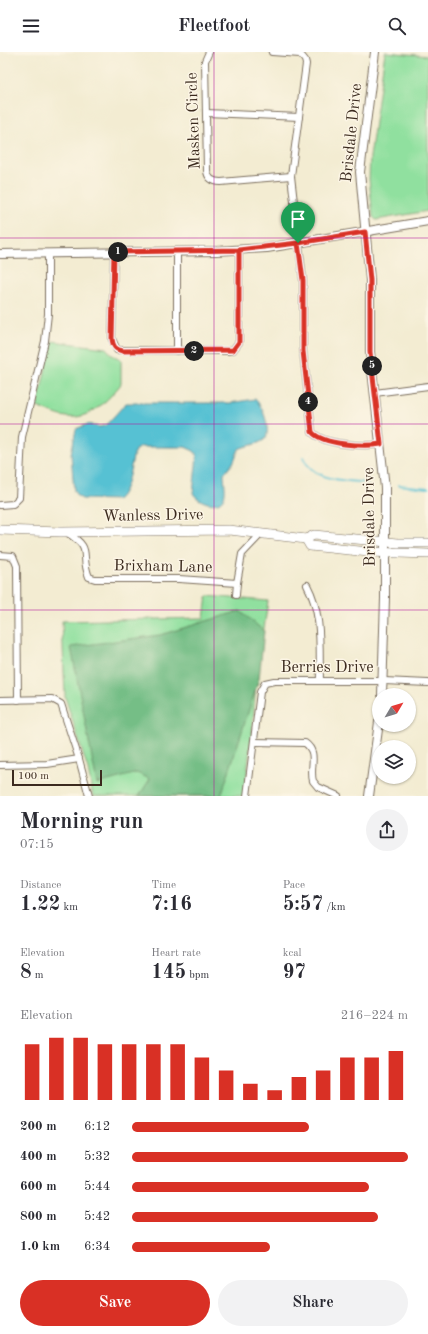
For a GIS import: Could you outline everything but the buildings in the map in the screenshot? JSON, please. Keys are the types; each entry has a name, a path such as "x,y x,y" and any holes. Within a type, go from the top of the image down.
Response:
{"main road":[{"name":"Wanless Drive","path":"0,530 223,530 306,539 314,535 385,542 428,543"},
{"name":"Wanless Drive","path":"306,539 310,546 385,553 428,554"}],"street":[{"name":"Masken Circle","path":"209,52 205,61 207,174 211,180 221,182 292,176"},
{"path":"272,52 296,53 305,60 292,176 303,280 303,357 312,432 319,438 355,446 381,444"},
{"name":"Brisdale Drive","path":"375,52 360,172 370,280 370,352 385,488 383,688"},
{"path":"206,113 299,117"},
{"path":"0,254 239,250 298,243 428,221"},
{"path":"114,252 113,346 117,350 123,351 177,352 228,351 237,347 239,342 239,250"},
{"path":"177,251 177,352"},
{"path":"0,505 13,504 19,498 22,437 45,341 48,314 48,253"},
{"path":"375,392 428,386"},
{"name":"Brixham Lane","path":"64,531 83,544 86,554 87,572 89,577 95,579 179,579 237,583"},
{"path":"236,595 242,554 261,534"},
{"path":"0,555 13,556 17,566 18,700"},
{"path":"307,585 312,596 319,624 320,681"},
{"name":"Berries Drive","path":"247,796 255,742 260,692 265,683 270,681 384,681 428,683"},
{"path":"0,700 52,699 60,704 79,759 89,796"},
{"path":"369,796 378,732"},
{"path":"255,742 305,743 311,747 313,752 312,781 318,787 338,796"},
{"path":"0,765 47,764 79,759"}],"green space":[{"path":"385,52 428,56 428,211 376,220 373,217 369,179 370,157"},
{"path":"52,341 106,348 112,355 121,359 121,384 98,408 83,415 67,417 37,407"},
{"path":"207,596 268,601 256,684 252,734 244,796 93,796 88,770 65,697 62,621 204,618"},
{"path":"240,611 264,631 259,679 221,796 139,796 150,779 137,773 97,784 71,647 160,635"}],"water":[{"path":"255,399 263,412 267,424 267,435 265,439 259,443 239,449 233,463 224,474 225,494 220,502 211,504 207,503 198,499 193,493 197,456 194,451 185,447 141,447 135,450 127,484 121,496 117,500 82,499 77,496 74,491 71,454 76,429 88,424 100,427 106,425 126,403 230,403"}],"waterway":[{"path":"303,457 314,471 322,475 340,480 368,483"},
{"path":"399,485 428,488"}],"route":[{"path":"298,243 267,248 239,250 114,252 113,346 117,350 123,351 233,350 237,347 239,342 239,250 267,248 298,243 303,280 303,351 312,432 319,438 355,446 381,444 370,352 370,280 365,232 298,243"}]}
